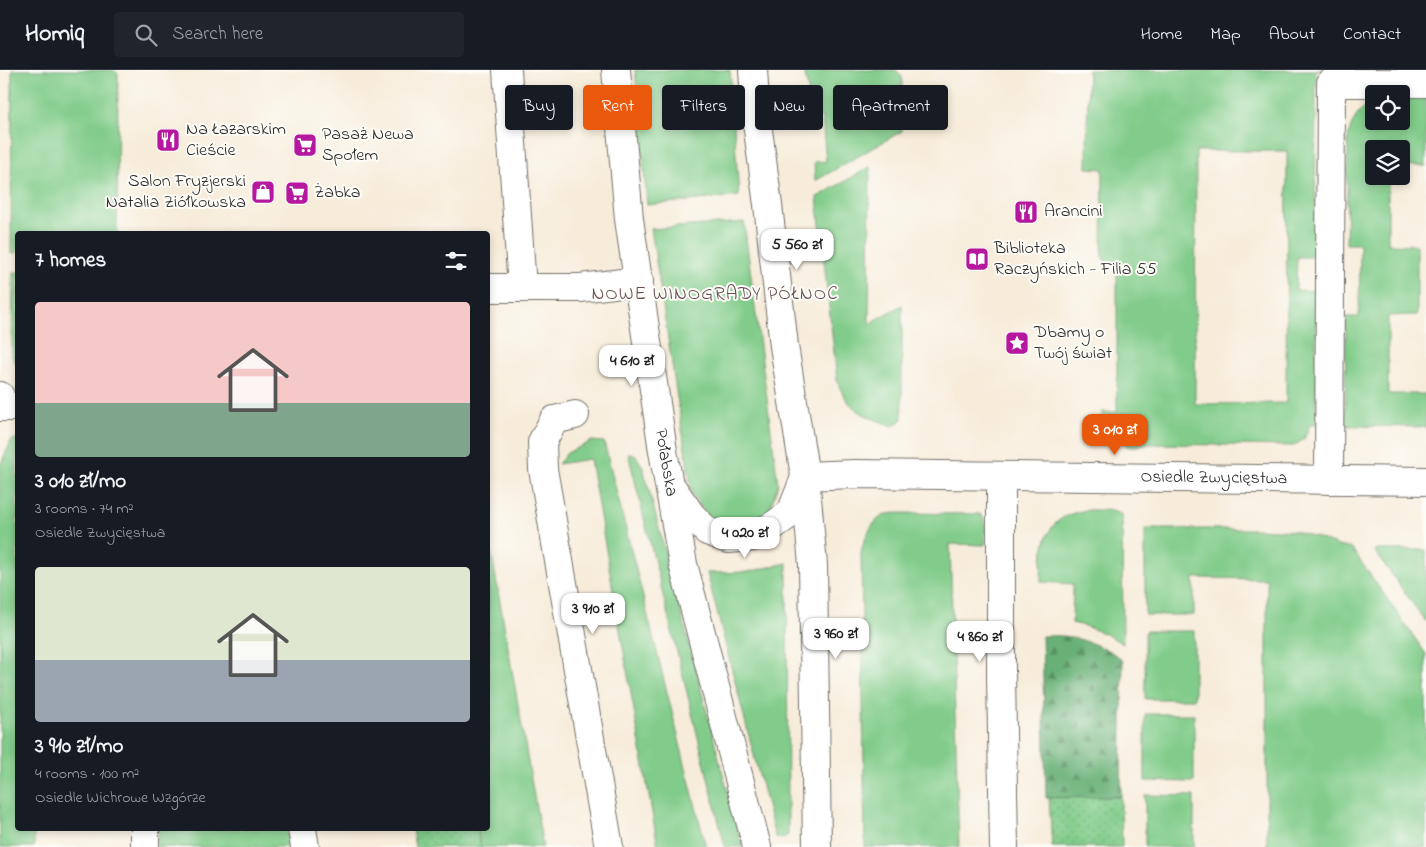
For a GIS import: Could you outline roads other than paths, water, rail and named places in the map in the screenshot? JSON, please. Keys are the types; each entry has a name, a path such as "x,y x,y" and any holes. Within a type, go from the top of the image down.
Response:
{"street":[{"path":"507,70 522,288"},
{"name":"Połabska","path":"616,70 626,191 663,452 683,564 757,847"},
{"path":"753,70 756,115 784,346 805,476 813,565 818,847"},
{"path":"1328,480 1331,84 1426,83"},
{"path":"490,288 580,288 639,281"},
{"path":"0,396 0,407 15,407"},
{"path":"574,415 554,420 542,442 543,469 608,847"},
{"name":"Osiedle Zwycięstwa","path":"805,476 854,474 1426,481"},
{"path":"670,486 692,516 708,531 728,539 753,537 792,513 805,476"},
{"path":"1001,476 1001,675 1004,847"},
{"path":"145,831 145,847"},
{"path":"302,831 305,847"}],"place":[{"name":"Na Łazarskim Cieście","path":"168,140"},
{"name":"Pasaż Newa Społem","path":"305,145"},
{"name":"Salon Fryzjerski Natalia Ziółkowska","path":"263,192"},
{"name":"Żabka","path":"297,193"},
{"name":"Arancini","path":"1026,212"},
{"name":"Biblioteka Raczyńskich - Filia 55","path":"977,259"},
{"name":"Dbamy o Twój świat","path":"1017,343"}],"district":[{"name":"NOWE WINOGRADY PÓŁNOC","path":"715,294"}]}
